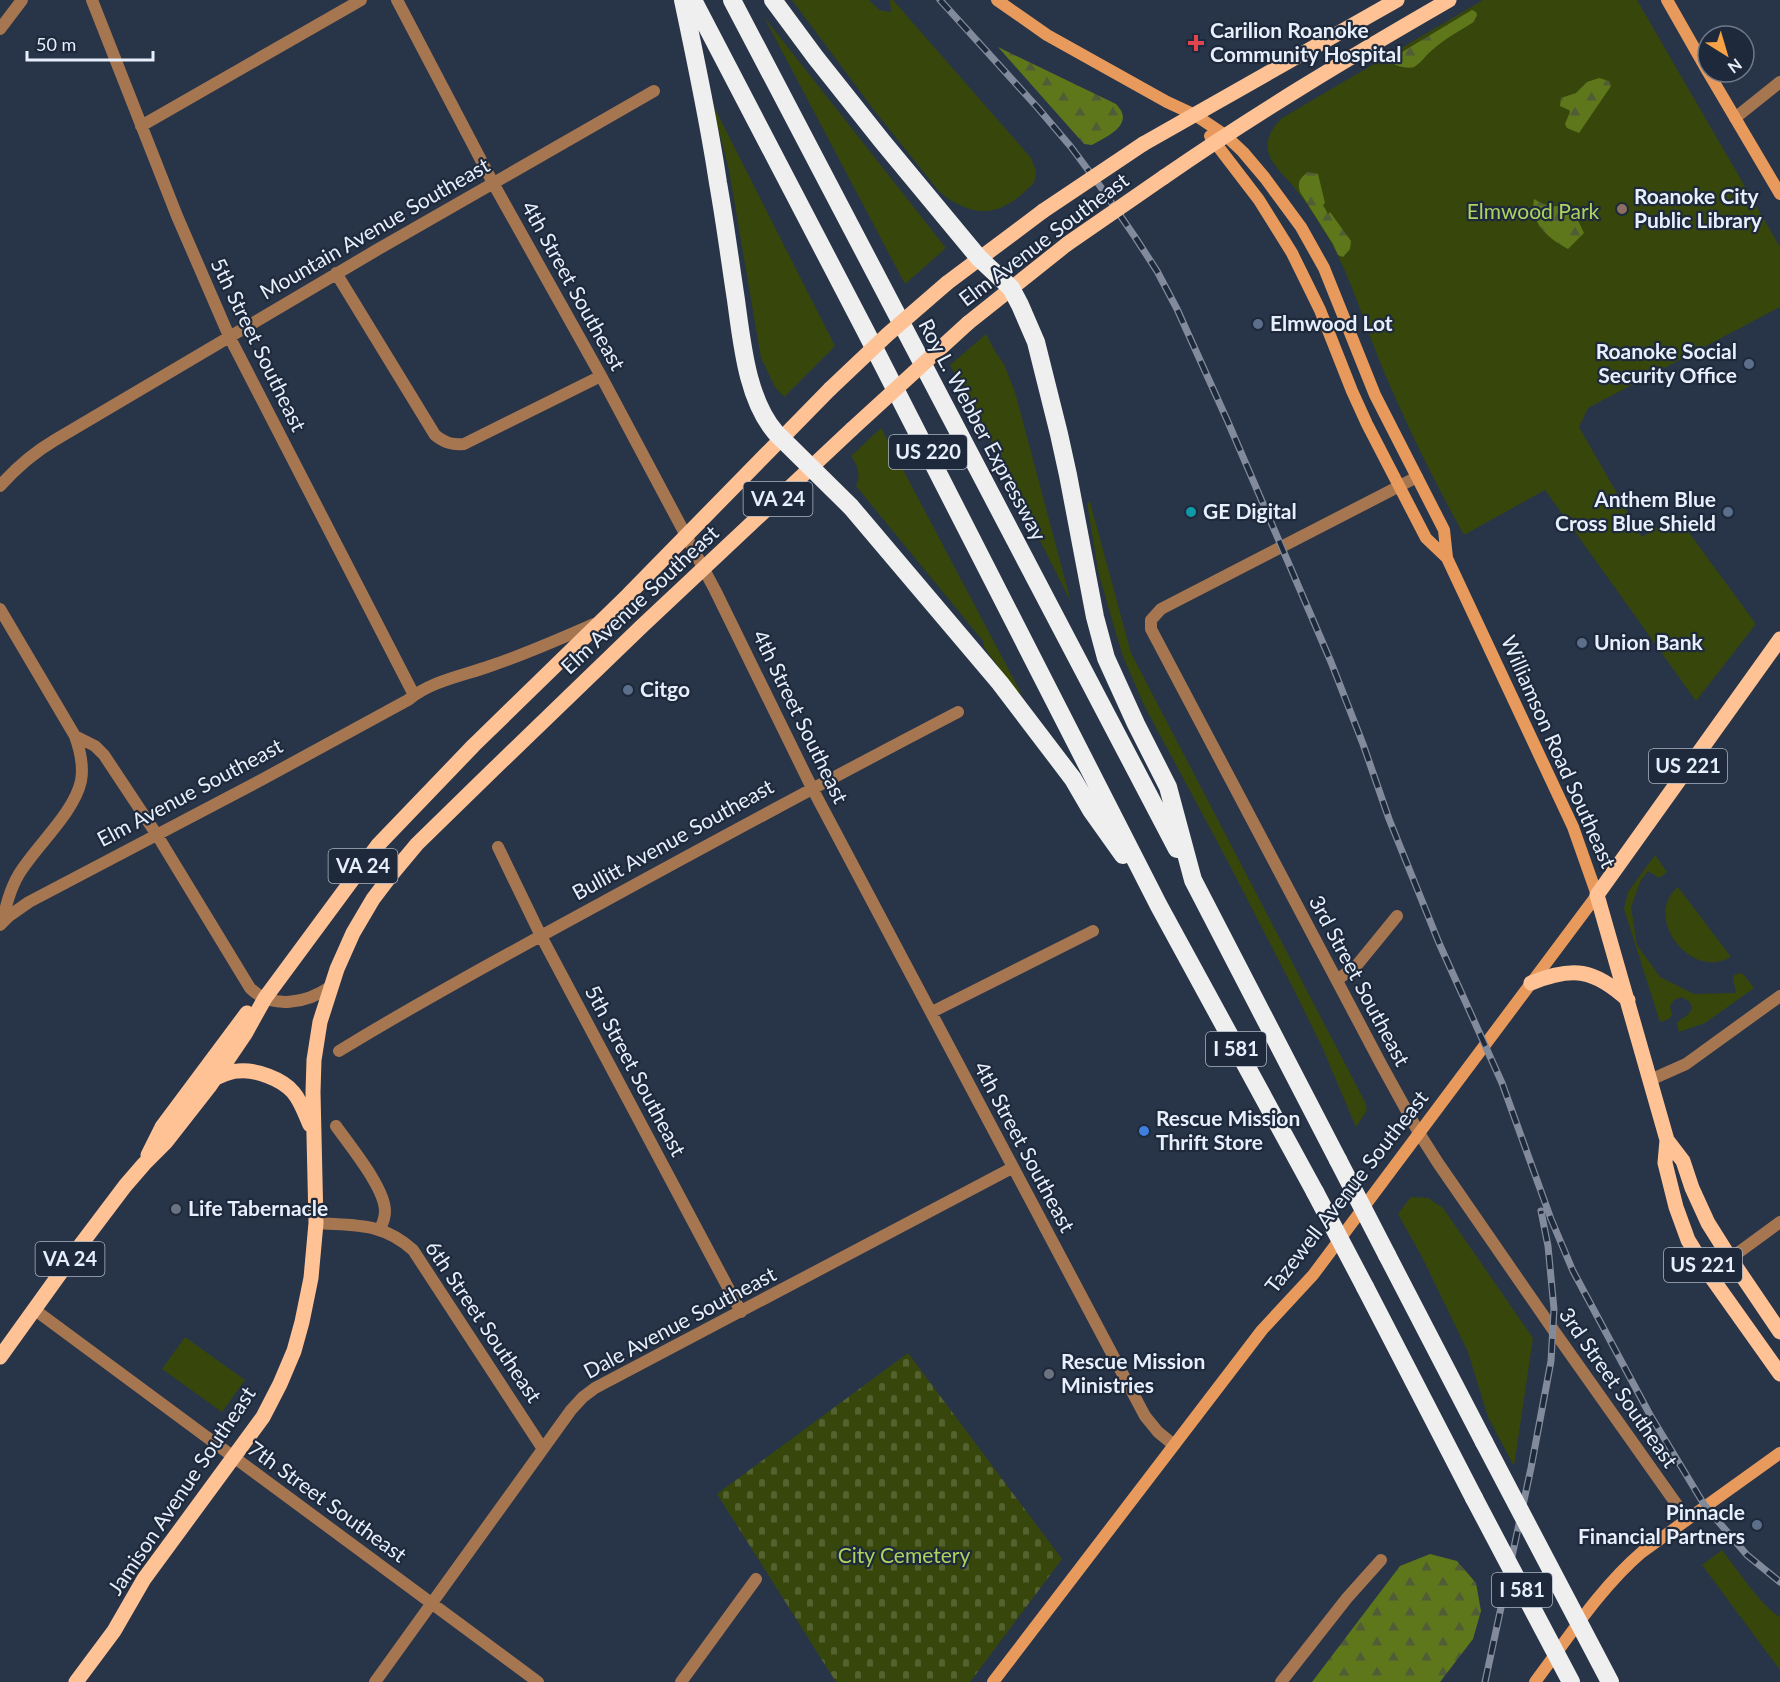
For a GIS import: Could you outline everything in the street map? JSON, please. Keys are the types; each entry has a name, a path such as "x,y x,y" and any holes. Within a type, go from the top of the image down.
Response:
{"highway":[{"path":"683,0 707,118 743,348 762,412 769,425 781,438 851,507 1000,683 1067,772 1159,906"},
{"name":"US 220","path":"693,0 865,330 1159,906"},
{"name":"Roy L. Webber Expressway","path":"732,0 1193,880"},
{"path":"772,0 853,104 979,258 1011,288 1025,316 1036,342 1066,465 1089,585 1106,658 1168,787 1193,880"},
{"name":"I 581","path":"1193,880 1610,1682"},
{"name":"I 581","path":"1159,906 1315,1192 1571,1682"}],"main road":[{"name":"Elm Avenue Southeast","path":"266,998 378,845 474,745 628,594 830,389 888,335 979,258 1043,211 1143,144 1397,0"},
{"name":"Elm Avenue Southeast","path":"498,765 852,429 968,323 1011,288 1066,244 1220,138 1301,87 1449,0"},
{"name":"US 221","path":"1598,895 1780,639"},
{"name":"Jamison Avenue Southeast","path":"76,1682 114,1631 144,1579 263,1417 294,1351 311,1278 316,1223 314,1060 320,1023 330,987 353,933 373,899 417,844 498,765"},
{"name":"Williamson Road Southeast","path":"1598,895 1667,1140 1665,1163 1688,1240 1709,1274 1780,1374"},
{"path":"1531,983 1562,972 1580,973 1603,981 1628,1000"},
{"name":"VA 24","path":"0,1357 82,1243 144,1164 166,1143 216,1078 266,998"},
{"name":"VA 24","path":"144,1164 162,1127 248,1013 266,998"},
{"path":"216,1078 237,1071 249,1071 275,1079 293,1091 314,1133"},
{"name":"Williamson Road Southeast","path":"1667,1140 1683,1161 1692,1188 1708,1222 1780,1332"}],"street":[{"path":"0,29 22,0"},
{"name":"5th Street Southeast","path":"92,0 177,216 229,336 414,695"},
{"path":"141,126 361,0"},
{"name":"4th Street Southeast","path":"397,0 493,183 601,376 704,569 812,788 1145,1416 1158,1432 1174,1445"},
{"name":"Williamson Road Southeast","path":"997,0 1047,36 1195,116 1220,138 1243,152 1265,177 1311,243 1332,286 1375,395 1444,530 1447,558 1573,827 1598,895"},
{"path":"1667,0 1696,51"},
{"path":"1735,118 1780,82"},
{"path":"1715,84 1780,194"},
{"name":"Mountain Avenue Southeast","path":"0,486 35,452 336,273 654,91"},
{"name":"Williamson Road Southeast","path":"1220,138 1292,253 1320,310 1352,391 1426,538 1447,558"},
{"path":"336,273 435,435 444,442 453,445 464,444 601,376"},
{"path":"1399,486 1417,477"},
{"name":"3rd Street Southeast","path":"1399,486 1161,609 1151,620 1150,625 1419,1133 1554,1331 1687,1519"},
{"path":"0,609 75,736 95,746 104,755 157,835 253,992 273,1000 289,1002 304,1000 330,987"},
{"name":"Elm Avenue Southeast","path":"1,924 29,902 263,779 430,686 533,650 598,622"},
{"name":"Bullitt Avenue Southeast","path":"339,1051 410,1008 541,936 812,788 958,712"},
{"name":"Elm Avenue Southeast","path":"1,924 9,895 18,875 76,794 81,780 82,767 75,736"},
{"name":"5th Street Southeast","path":"498,847 541,936 741,1312"},
{"name":"Tazewell Avenue Southeast","path":"996,1681 1262,1330 1313,1275 1598,895"},
{"path":"1337,980 1357,965 1397,916"},
{"path":"932,1012 1093,932"},
{"path":"1650,1080 1686,1064 1780,996"},
{"path":"336,1126 372,1177 384,1201 385,1212 380,1229"},
{"name":"Dale Avenue Southeast","path":"375,1682 583,1396 1012,1168"},
{"path":"1709,1274 1780,1222"},
{"name":"6th Street Southeast","path":"316,1223 380,1229 401,1239 413,1250 543,1449"},
{"name":"7th Street Southeast","path":"35,1310 433,1602 538,1682"},
{"path":"1535,1682 1610,1582 1642,1552 1780,1453"},
{"path":"1281,1682 1347,1598 1381,1560"},
{"path":"681,1682 756,1579"}],"green space":[{"path":"792,0 869,0 879,10 891,12 890,0 893,0 1031,158 1036,171 1034,183 1012,202 990,211 962,206 945,196 874,110"},
{"name":"Elmwood Park","path":"1483,0 1637,0 1780,247 1780,307 1588,408 1579,427 1642,537 1676,515 1756,624 1696,701 1545,490 1464,535 1401,410 1332,244 1293,186 1276,167 1268,150 1269,137 1282,118"},
{"path":"1472,10 1477,15 1474,22 1441,43 1416,66 1411,68 1392,63 1392,58"},
{"path":"764,17 946,248 905,284"},
{"path":"998,47 1116,104 1123,118 1118,128 1092,145 1084,144"},
{"path":"1599,78 1609,81 1611,86 1579,133 1567,128 1565,124 1570,112 1560,106 1561,98 1576,93 1587,82"},
{"path":"712,103 835,346 784,397 775,387 761,358 729,170"},
{"path":"1308,172 1318,174 1325,203 1323,205 1351,241 1350,249 1343,257 1338,255 1300,192 1300,180"},
{"path":"1534,199 1552,206 1570,204 1584,233 1568,249 1542,229 1535,216"},
{"path":"986,334 1004,364 1015,392 1071,602 1030,521 1024,502 950,365"},
{"path":"881,428 1021,693 1019,695 984,647 983,641 856,486 858,470 851,456"},
{"path":"1090,502 1131,653 1365,1102 1367,1110 1356,1127 1322,1047 1293,988 1144,705 1122,654 1099,575 1087,503"},
{"path":"1655,855 1667,872 1659,878 1648,871 1641,880 1631,907 1637,945 1660,977 1694,994 1736,993 1734,975 1741,973 1754,988 1705,1023 1679,1032 1677,1023 1692,1009 1690,1002 1682,997 1674,1000 1670,1006 1672,1015 1669,1019 1660,1022 1624,909 1628,892"},
{"path":"1678,887 1731,957 1715,962 1700,960 1686,953 1675,942 1668,928 1665,913 1668,899"},
{"path":"1411,1197 1428,1198 1443,1208 1533,1338 1514,1466 1488,1417 1468,1352 1422,1257 1398,1214"},
{"path":"185,1337 245,1380 222,1412 162,1369"},
{"name":"City Cemetery","path":"908,1353 1062,1559 970,1682 836,1682 717,1494"},
{"path":"1722,1550 1757,1596 1780,1617 1780,1670 1702,1565"},
{"path":"1430,1554 1457,1561 1476,1583 1481,1611 1473,1639 1440,1682 1312,1682 1400,1566"}],"railway":[{"path":"940,0 1071,147 1157,271 1177,309 1228,422 1331,662 1389,819 1439,943 1502,1083 1551,1219 1573,1271 1649,1413 1705,1506 1747,1555 1780,1582"},
{"path":"1485,1682 1531,1468 1551,1361 1554,1309 1548,1246 1541,1211"}],"place":[{"name":"Carilion Roanoke Community Hospital","path":"1196,43"},
{"name":"Roanoke City Public Library","path":"1622,209"},
{"name":"Elmwood Lot","path":"1258,324"},
{"name":"Roanoke Social Security Office","path":"1749,364"},
{"name":"GE Digital","path":"1191,512"},
{"name":"Anthem Blue Cross Blue Shield","path":"1728,512"},
{"name":"Union Bank","path":"1582,643"},
{"name":"Citgo","path":"628,690"},
{"name":"Rescue Mission Thrift Store","path":"1144,1131"},
{"name":"Life Tabernacle","path":"176,1209"},
{"name":"Rescue Mission Ministries","path":"1049,1374"},
{"name":"Pinnacle Financial Partners","path":"1757,1525"}]}
